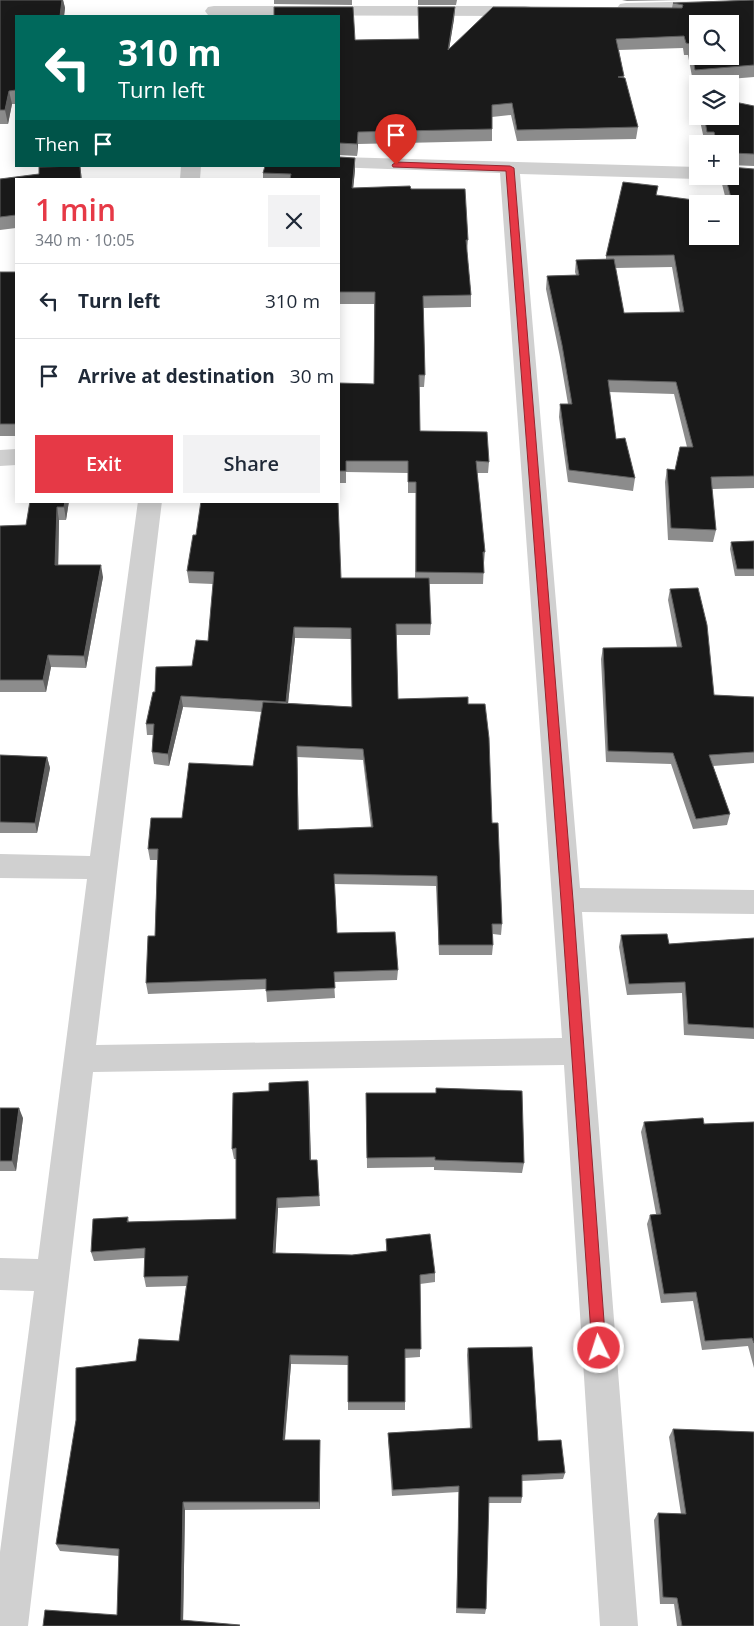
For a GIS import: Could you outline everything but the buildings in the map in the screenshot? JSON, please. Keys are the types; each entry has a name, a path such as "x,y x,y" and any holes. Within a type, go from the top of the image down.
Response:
{"street":[{"path":"614,9 754,5"},
{"path":"215,9 490,6 545,10"},
{"path":"340,163 689,172"},
{"path":"510,168 567,900 619,1626"},
{"path":"0,458 15,457"},
{"path":"10,1626 102,868 150,503"},
{"path":"0,866 102,868"},
{"path":"567,900 754,902"},
{"path":"80,1059 578,1051"},
{"path":"0,1274 54,1275"}],"route":[{"path":"396,165 510,168 567,900 599,1348"}]}
